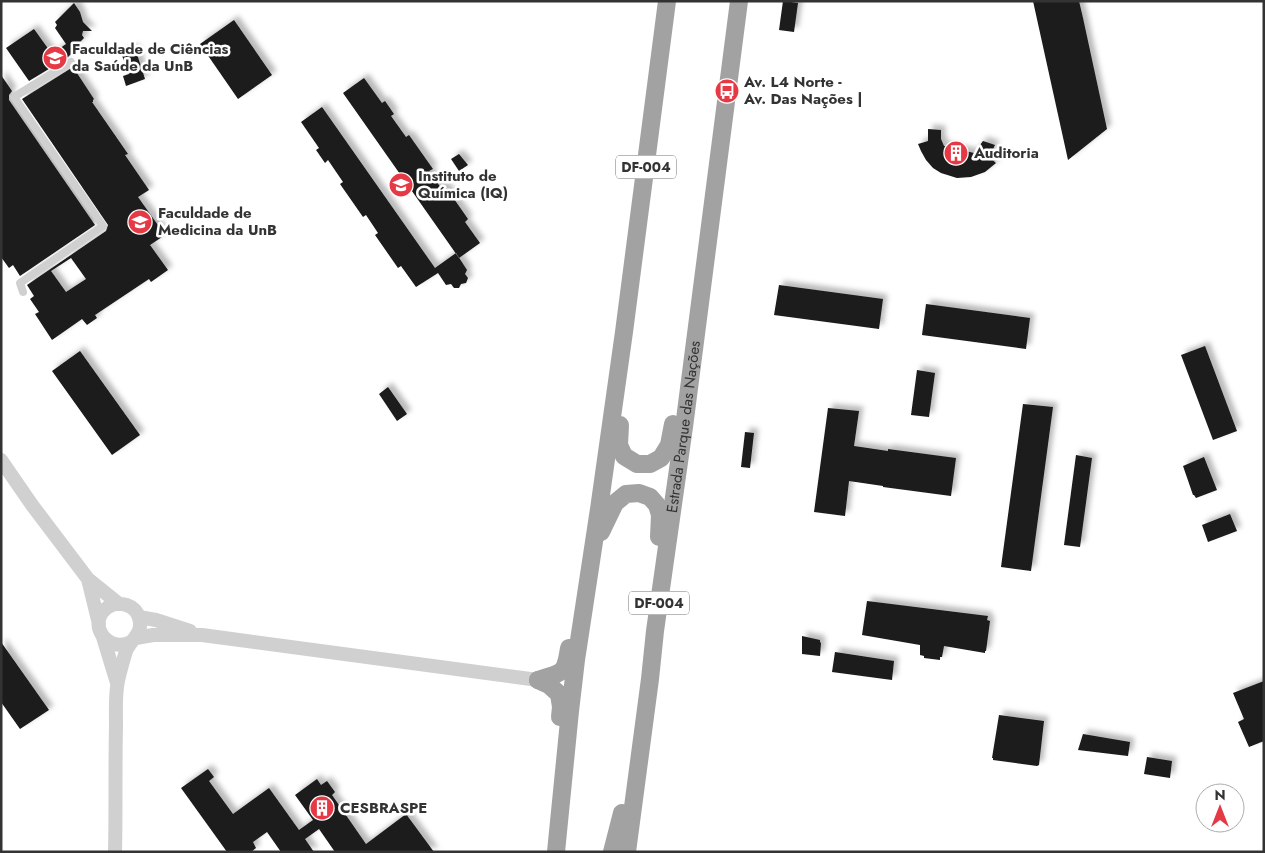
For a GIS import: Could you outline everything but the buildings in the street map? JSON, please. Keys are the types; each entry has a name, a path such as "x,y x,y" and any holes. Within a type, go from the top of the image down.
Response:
{"highway":[{"path":"658,1 662,45"},
{"name":"DF-004","path":"556,852 576,660 624,332 667,1"},
{"name":"Estrada Parque das Nações","path":"627,852 739,1"},
{"path":"624,332 626,377 619,445 624,456 630,460 637,464 650,464 661,458 669,445 683,364 696,329"},
{"path":"538,680 560,673 565,668 583,555 605,526 615,503 626,494 639,493 650,497 657,505 660,515 660,530 650,606 650,619 655,631"},
{"path":"538,680 554,688 559,694 561,701 550,794 552,813 559,827"},
{"path":"612,852 642,738"}],"street":[{"path":"23,292 20,283 103,226 14,97 71,62"},
{"path":"1,460 32,505 88,579 119,604"},
{"path":"88,579 117,683"},
{"path":"114,852 117,683 126,650 133,640 139,632 140,624 139,618 128,605 119,604 109,607 102,614 101,631 111,643 116,645 126,644 133,640 153,635 202,635 538,680"},
{"path":"139,618 156,620 202,635"}],"place":[{"name":"Faculdade de Ciências da Saúde da UnB","path":"55,58"},
{"name":"Av. L4 Norte - Av. Das Nações |","path":"727,91"},
{"name":"Auditoria","path":"956,153"},
{"name":"Instituto de Química (IQ)","path":"401,185"},
{"name":"Faculdade de Medicina da UnB","path":"140,222"},
{"name":"CESBRASPE","path":"322,808"}]}
